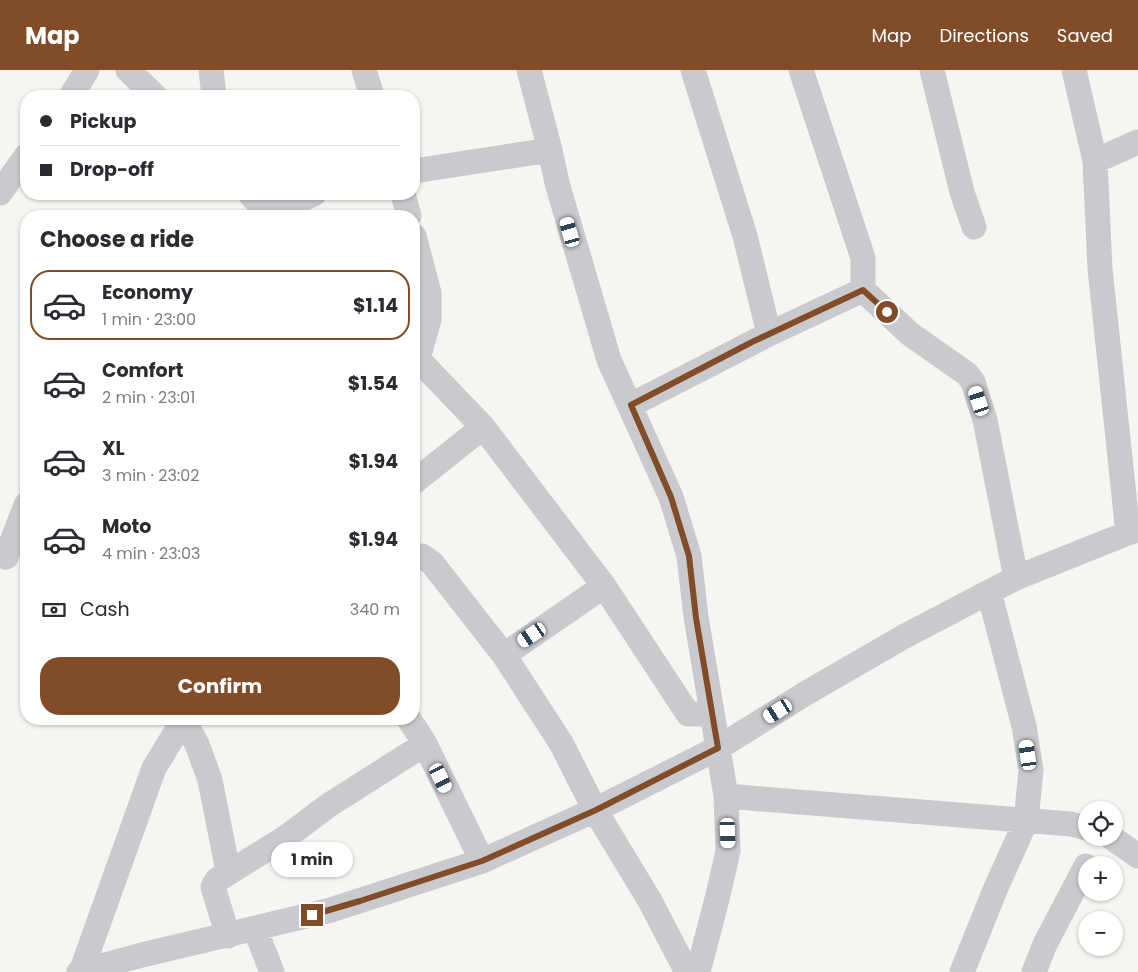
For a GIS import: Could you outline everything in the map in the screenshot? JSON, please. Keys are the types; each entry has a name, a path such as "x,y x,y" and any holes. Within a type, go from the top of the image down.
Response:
{"street":[{"path":"75,90 87,70"},
{"path":"128,70 149,90"},
{"path":"210,70 213,90"},
{"path":"364,70 370,90"},
{"path":"529,70 557,183 609,360 671,497 689,556 696,618 726,796 728,851 698,972"},
{"path":"693,70 745,236 769,334"},
{"path":"800,70 863,258 863,290 910,334 967,374 972,382 985,420 1016,578"},
{"path":"932,70 962,192 974,226"},
{"path":"80,972 142,955 332,910 482,861 596,810 718,748 808,692 905,636 1016,578 1133,531 1100,269 1095,162 1074,70"},
{"path":"1095,162 1138,142"},
{"path":"420,170 550,150"},
{"path":"0,193 20,165"},
{"path":"255,200 263,210"},
{"path":"281,210 301,200"},
{"path":"420,259 429,293 429,320 420,345"},
{"path":"631,405 769,334 863,290"},
{"path":"420,360 483,428 604,586 688,714 712,714"},
{"path":"420,477 483,428"},
{"path":"11,555 20,525"},
{"path":"420,556 432,563 504,655 561,743 596,810 650,901 687,972"},
{"path":"504,655 604,586"},
{"path":"962,972 995,890 1026,821 1031,770 1024,726 989,592"},
{"path":"80,972 154,768 179,725"},
{"path":"186,725 197,744 210,780 228,871"},
{"path":"413,725 425,744 482,861"},
{"path":"228,936 213,887 217,880 228,871 285,838 329,805 425,744"},
{"path":"726,796 1078,826"},
{"path":"1034,972 1045,944 1078,881"},
{"path":"255,929 272,972"}],"route":[{"path":"312,915 482,861 596,810 718,748 696,618 689,556 671,497 631,405 752,342 863,290 887,312"}]}
